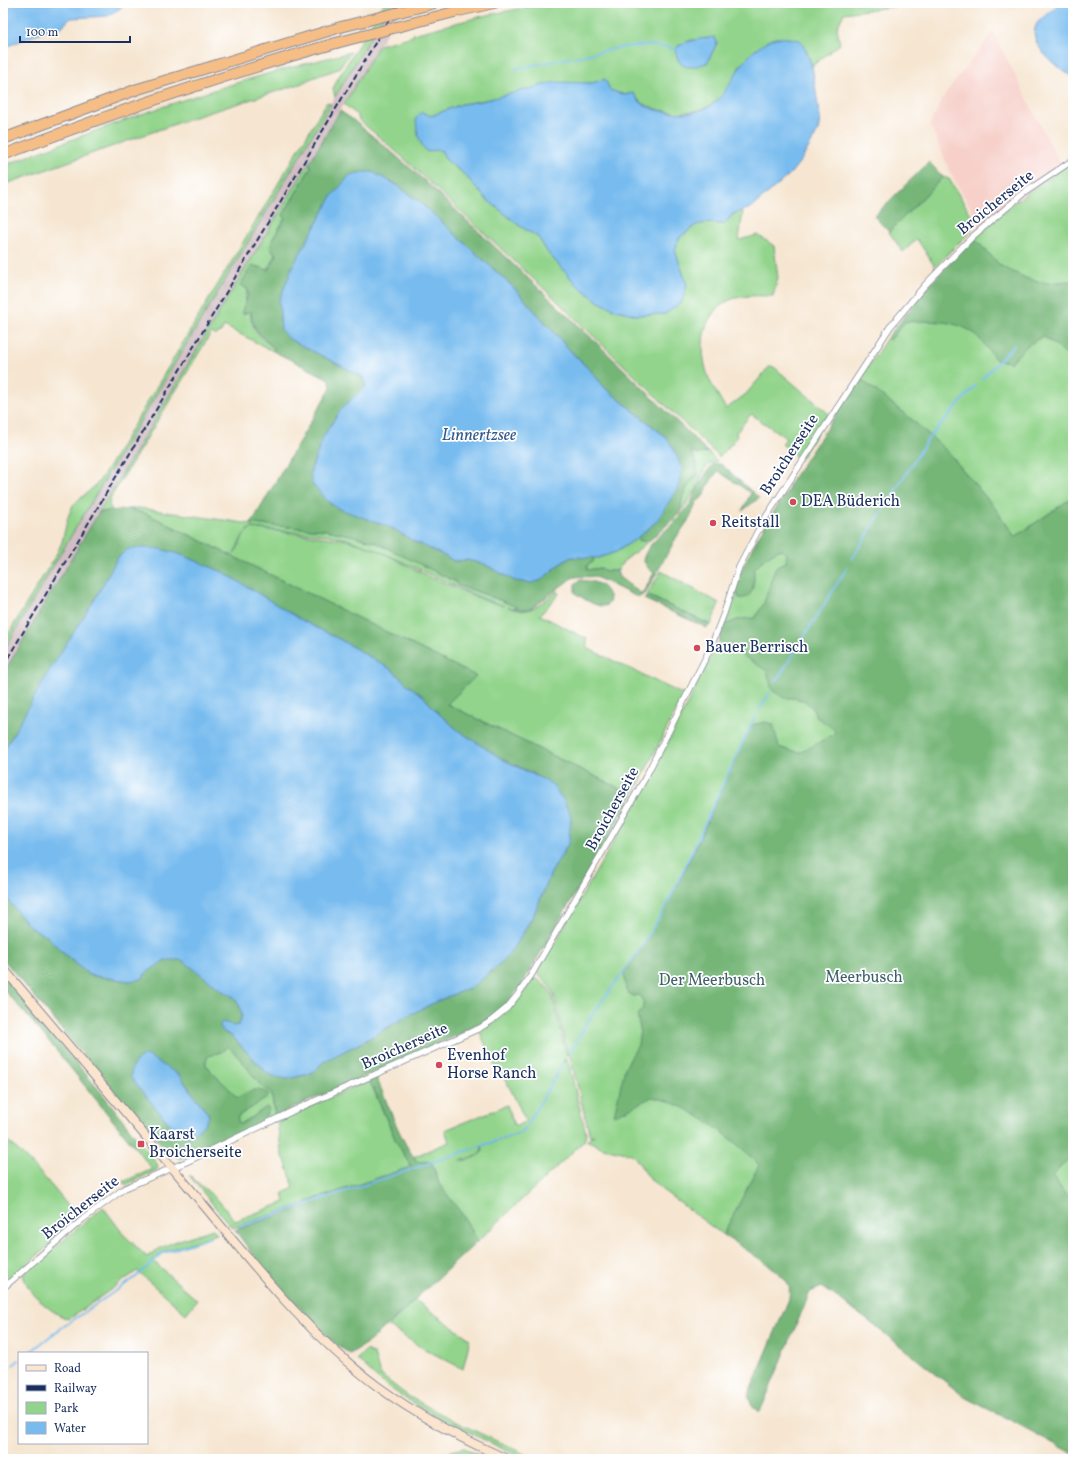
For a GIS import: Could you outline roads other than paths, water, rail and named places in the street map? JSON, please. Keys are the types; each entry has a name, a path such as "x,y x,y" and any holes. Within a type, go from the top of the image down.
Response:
{"highway":[{"path":"3,139 138,89 341,27 435,3"},
{"path":"3,155 74,128 204,83 336,43 494,3"}],"main road":[{"path":"3,968 279,1294 323,1340 377,1386 419,1414 453,1433 507,1459"}],"street":[{"name":"Broicherseite","path":"3,1288 101,1205 125,1188 186,1162 355,1083 480,1028 502,1013 512,1003 532,974 644,780 710,649 739,567 762,523 874,351 890,328 925,285 972,237 1024,193 1073,160"}],"water":[{"path":"3,3 128,3 108,16 71,18 59,29 47,30 3,48"},
{"path":"1059,3 1073,3 1073,76 1059,68 1045,55 1036,40 1034,32 1038,22"},
{"path":"715,37 717,43 707,63 690,67 682,65 675,49 684,43 694,40"},
{"path":"774,38 800,40 806,50 812,66 820,118 818,131 802,159 790,174 751,208 733,214 725,224 706,223 696,225 679,238 675,250 687,285 682,302 665,314 636,315 617,310 599,302 577,285 548,253 538,237 520,226 485,198 464,174 445,159 442,151 436,150 427,152 418,136 416,118 422,112 431,116 462,104 482,101 555,82 592,83 605,79 610,90 625,95 633,93 640,102 648,107 666,112 690,112 705,108 717,101 749,55 762,45"},
{"name":"Linnertzsee","path":"363,172 372,172 397,185 422,204 514,288 605,388 666,437 675,451 682,469 678,488 657,521 636,539 616,552 598,558 571,557 540,581 530,583 515,581 484,564 467,560 454,561 415,542 392,528 337,508 327,501 312,484 310,473 323,437 342,408 366,386 363,377 289,339 281,330 279,301 293,266 332,196 350,175"},
{"path":"128,549 160,549 179,554 223,572 305,622 341,640 392,670 409,686 423,696 437,712 459,731 502,759 552,784 564,801 571,817 569,842 551,873 534,914 520,938 504,960 474,986 442,999 407,1016 368,1039 323,1062 316,1070 309,1074 287,1079 276,1077 267,1073 232,1036 224,1032 221,1028 220,1024 222,1022 232,1026 239,1025 242,1016 240,1007 234,997 224,992 182,960 165,960 145,974 142,979 129,981 89,975 59,949 47,936 28,925 3,894 3,752 49,671 95,599 118,557"},
{"path":"146,1055 178,1074 209,1115 203,1126 185,1137 177,1133 131,1078 134,1064"}],"waterway":[{"path":"515,69 624,47 651,45 675,49"},
{"path":"982,379 1014,345"},
{"path":"852,559 928,439 976,385"},
{"path":"777,680 847,568"},
{"path":"758,711 770,693"},
{"path":"571,1051 588,1021 642,946 667,905 755,716"},
{"path":"238,1227 519,1133 524,1130 563,1064"},
{"path":"30,1352 57,1331 136,1277 163,1253 211,1237"},
{"path":"13,1365 18,1361"},
{"path":"3,1374 7,1371"}],"railway":[{"path":"3,666 399,3"}],"place":[{"name":"DEA Büderich","path":"793,502"},
{"name":"Reitstall","path":"713,523"},
{"name":"Bauer Berrisch","path":"697,648"},
{"name":"Evenhof Horse Ranch","path":"439,1065"},
{"name":"Kaarst Broicherseite","path":"141,1144"}],"park label":[{"name":"Meerbusch","path":"864,978"},
{"name":"Der Meerbusch","path":"712,981"}]}
